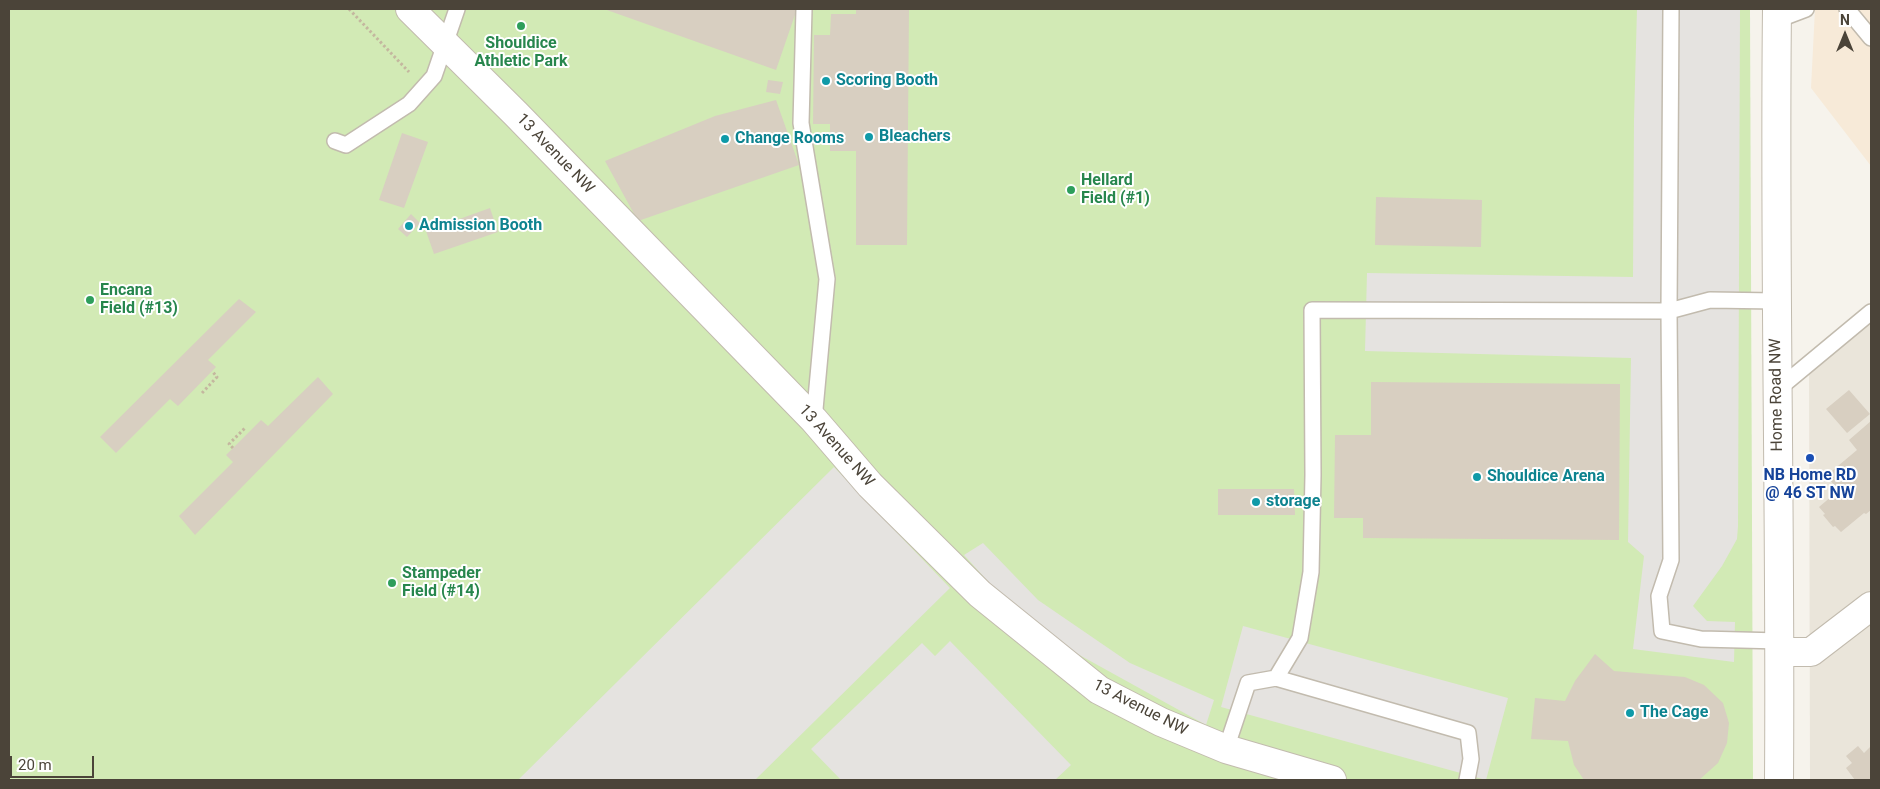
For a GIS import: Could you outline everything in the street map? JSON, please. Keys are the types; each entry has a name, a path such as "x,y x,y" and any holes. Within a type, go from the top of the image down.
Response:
{"street":[{"name":"13 Avenue NW","path":"410,9 516,114 814,420 870,485 980,594 1099,690 1161,722 1226,749 1332,780"},
{"name":"Home Road NW","path":"1777,14 1776,301 1780,646 1779,780"},
{"path":"1780,646 1811,652 1871,606"}],"lane":[{"path":"334,141 346,146 409,104 434,76 457,9"},
{"path":"804,9 801,123 827,279 814,420"},
{"path":"1671,9 1670,560 1659,596 1662,631 1701,639 1780,646"},
{"path":"1777,14 1806,9"},
{"path":"1846,9 1871,38"},
{"path":"1276,678 1300,638 1311,572 1313,475 1312,310 1669,311 1710,300 1776,301"},
{"path":"1777,390 1871,312"},
{"path":"1226,749 1248,683 1276,678 1468,733 1471,759 1467,780"}],"path":[{"path":"349,9 424,87"},
{"path":"202,393 217,377 212,371"},
{"path":"233,448 229,444 245,428"}],"shaded area":[{"path":"1637,9 1740,9 1737,539 1722,566 1693,606 1707,621 1735,622 1734,662 1633,649 1644,556 1628,542 1631,358 1365,351 1367,273 1633,277"},
{"path":"1815,9 1871,9 1871,166 1811,88"},
{"path":"1871,305 1871,780 1810,780 1809,356"},
{"path":"834,467 950,588 755,780 518,780"},
{"path":"983,543 1038,600 1130,663 1214,700 1206,725 1074,652 1003,598 964,555"},
{"path":"1243,626 1508,698 1486,780 1221,707"},
{"path":"950,641 1071,765 1055,780 841,780 811,749 922,643 935,656"}],"green space":[{"name":"Shouldice Athletic Park","path":"9,9 1750,9 1753,780 9,780"}],"building":[{"path":"604,9 797,9 776,70"},
{"name":"Bleachers","path":"856,9 909,9 907,245 856,245 856,151 830,151 830,124 813,124 814,35 830,35 831,14 856,14"},
{"path":"768,80 783,82 780,94 766,92"},
{"name":"Change Rooms","path":"776,100 799,165 638,221 605,161 715,116"},
{"path":"402,133 428,142 404,208 379,200"},
{"path":"1376,197 1482,200 1481,247 1375,245"},
{"path":"490,208 498,232 434,254 426,231"},
{"name":"Admission Booth","path":"411,214 420,223 407,237 398,229"},
{"path":"239,299 256,312 208,360 216,367 178,406 170,399 116,453 100,437"},
{"path":"318,377 333,394 195,535 179,516 233,462 226,455 261,420 268,426"},
{"name":"Shouldice Arena","path":"1371,382 1620,384 1619,540 1363,538 1363,518 1334,518 1335,435 1371,435"},
{"path":"1849,390 1870,414 1847,433 1826,409"},
{"path":"1871,421 1871,510 1866,514 1864,513 1841,532 1835,526 1833,527 1819,507 1839,490 1826,476 1857,450 1849,440"},
{"name":"storage","path":"1218,489 1294,489 1295,515 1218,515"},
{"name":"The Cage","path":"1595,654 1614,671 1685,677 1704,685 1723,703 1729,723 1727,743 1718,763 1699,780 1584,780 1574,765 1568,741 1531,739 1535,698 1565,701 1575,681"},
{"path":"1858,746 1864,753 1871,746 1871,780 1855,780 1846,768 1852,763 1846,756"}],"place":[{"name":"Shouldice Athletic Park","path":"521,26"},
{"name":"Scoring Booth","path":"826,81"},
{"name":"Bleachers","path":"869,137"},
{"name":"Change Rooms","path":"725,139"},
{"name":"Hellard Field (#1)","path":"1071,190"},
{"name":"Admission Booth","path":"409,226"},
{"name":"Encana Field (#13)","path":"90,300"},
{"name":"NB Home RD @ 46 ST NW","path":"1810,458"},
{"name":"Shouldice Arena","path":"1477,477"},
{"name":"storage","path":"1256,502"},
{"name":"Stampeder Field (#14)","path":"392,583"},
{"name":"The Cage","path":"1630,713"}]}
